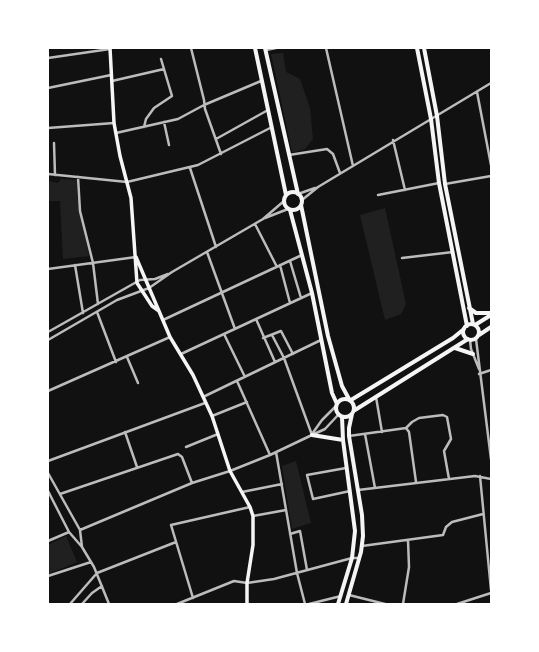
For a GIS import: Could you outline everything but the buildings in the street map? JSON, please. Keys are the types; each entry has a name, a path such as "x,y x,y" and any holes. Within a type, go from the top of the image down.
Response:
{"main road":[{"path":"255,48 286,195 284,201 289,209 302,255 312,293 332,393 341,416 355,531 352,558 338,604"},
{"path":"417,48 431,119 439,183 453,252 465,328 464,334 469,340"},
{"path":"424,48 438,116 445,184 469,307 474,325 478,328 478,337"},
{"path":"110,49 114,123 131,198 137,283 140,290 152,306 159,312"},
{"path":"266,49 301,203 328,336 342,386 354,404 355,410"},
{"path":"286,195 290,192 298,194"},
{"path":"289,209 295,210 301,203"},
{"path":"136,257 170,337 181,354 212,416 230,471 250,507 253,516 253,545 247,583 246,604"},
{"path":"469,307 476,313 491,314"},
{"path":"337,405 341,400 350,400 453,338 465,328 474,325 491,314"},
{"path":"346,604 362,546 363,522 348,428 352,414 355,410 454,348 478,337 491,327"},
{"path":"454,348 473,354"},
{"path":"341,416 348,417 352,414"},
{"path":"312,435 343,440"}],"street":[{"path":"191,48 204,105 221,154"},
{"path":"266,49 276,48"},
{"path":"326,48 353,166"},
{"path":"48,58 110,49"},
{"path":"144,127 146,119 154,108 172,96 161,59"},
{"path":"112,81 164,69"},
{"path":"48,88 111,75"},
{"path":"116,133 178,119 204,105 261,81"},
{"path":"301,203 318,187 340,173 393,140 438,116 491,83"},
{"path":"477,92 491,165"},
{"path":"216,139 268,110"},
{"path":"164,122 169,145"},
{"path":"48,128 114,123"},
{"path":"48,174 127,182 190,168 221,154 272,127"},
{"path":"393,140 405,190"},
{"path":"54,143 55,174"},
{"path":"289,155 327,149 333,154 340,173"},
{"path":"190,168 216,247"},
{"path":"445,184 491,176"},
{"path":"78,177 80,211 93,263 98,304"},
{"path":"378,195 439,183"},
{"path":"298,194 318,187"},
{"path":"48,340 117,300 140,290 149,288 172,272 263,219 284,201"},
{"path":"263,219 289,209"},
{"path":"255,224 278,266 290,303"},
{"path":"207,252 235,329"},
{"path":"402,258 453,252"},
{"path":"163,320 302,255"},
{"path":"48,269 136,257"},
{"path":"290,261 301,298"},
{"path":"75,265 83,313"},
{"path":"48,332 145,279 155,279 172,272"},
{"path":"181,354 312,293"},
{"path":"97,312 116,362"},
{"path":"256,319 274,362"},
{"path":"263,338 281,331 293,354"},
{"path":"224,334 245,377"},
{"path":"272,335 284,358 312,435"},
{"path":"48,391 170,337"},
{"path":"478,337 479,374 491,459"},
{"path":"203,397 321,340"},
{"path":"469,340 479,370"},
{"path":"127,357 138,383"},
{"path":"479,374 491,370"},
{"path":"237,381 270,455"},
{"path":"376,397 382,432"},
{"path":"212,416 247,402"},
{"path":"48,461 205,403"},
{"path":"312,435 322,420 337,405"},
{"path":"349,436 406,428 419,418 443,415 447,417 451,439 444,451 449,479"},
{"path":"80,530 192,483 230,471 270,455 325,429 341,416"},
{"path":"406,428 408,432 416,482"},
{"path":"124,432 137,467"},
{"path":"186,447 218,433"},
{"path":"365,434 375,488"},
{"path":"276,452 296,573 305,604"},
{"path":"60,494 179,454 192,483"},
{"path":"347,468 307,475 313,499 350,491"},
{"path":"48,473 80,530 82,547"},
{"path":"480,476 491,590"},
{"path":"357,490 416,482 480,476 491,480"},
{"path":"242,492 282,484"},
{"path":"48,491 69,532 82,547 97,573 109,604"},
{"path":"193,598 171,525 250,507"},
{"path":"253,516 286,510"},
{"path":"362,546 443,535 446,528 452,522 483,514"},
{"path":"290,534 300,531 307,570"},
{"path":"48,541 69,532"},
{"path":"403,604 409,567 408,540"},
{"path":"70,604 97,573 176,542"},
{"path":"177,604 234,580 247,583 296,573 352,558 359,558"},
{"path":"48,576 91,562"},
{"path":"82,604 92,593 102,586"},
{"path":"457,604 491,593"},
{"path":"349,594 385,604"},
{"path":"309,604 341,596"},
{"path":"187,600 189,604"}],"shaded area":[{"path":"283,53 286,72 300,79 310,108 313,139 305,149 295,152 292,152 271,54"},
{"path":"61,179 77,180 77,195 89,256 63,259 60,201 48,201 48,181 58,183"},
{"path":"385,208 406,304 401,314 385,320 360,215"},
{"path":"296,461 311,523 292,529 282,466"},
{"path":"66,536 77,562 48,574 48,545"}]}
